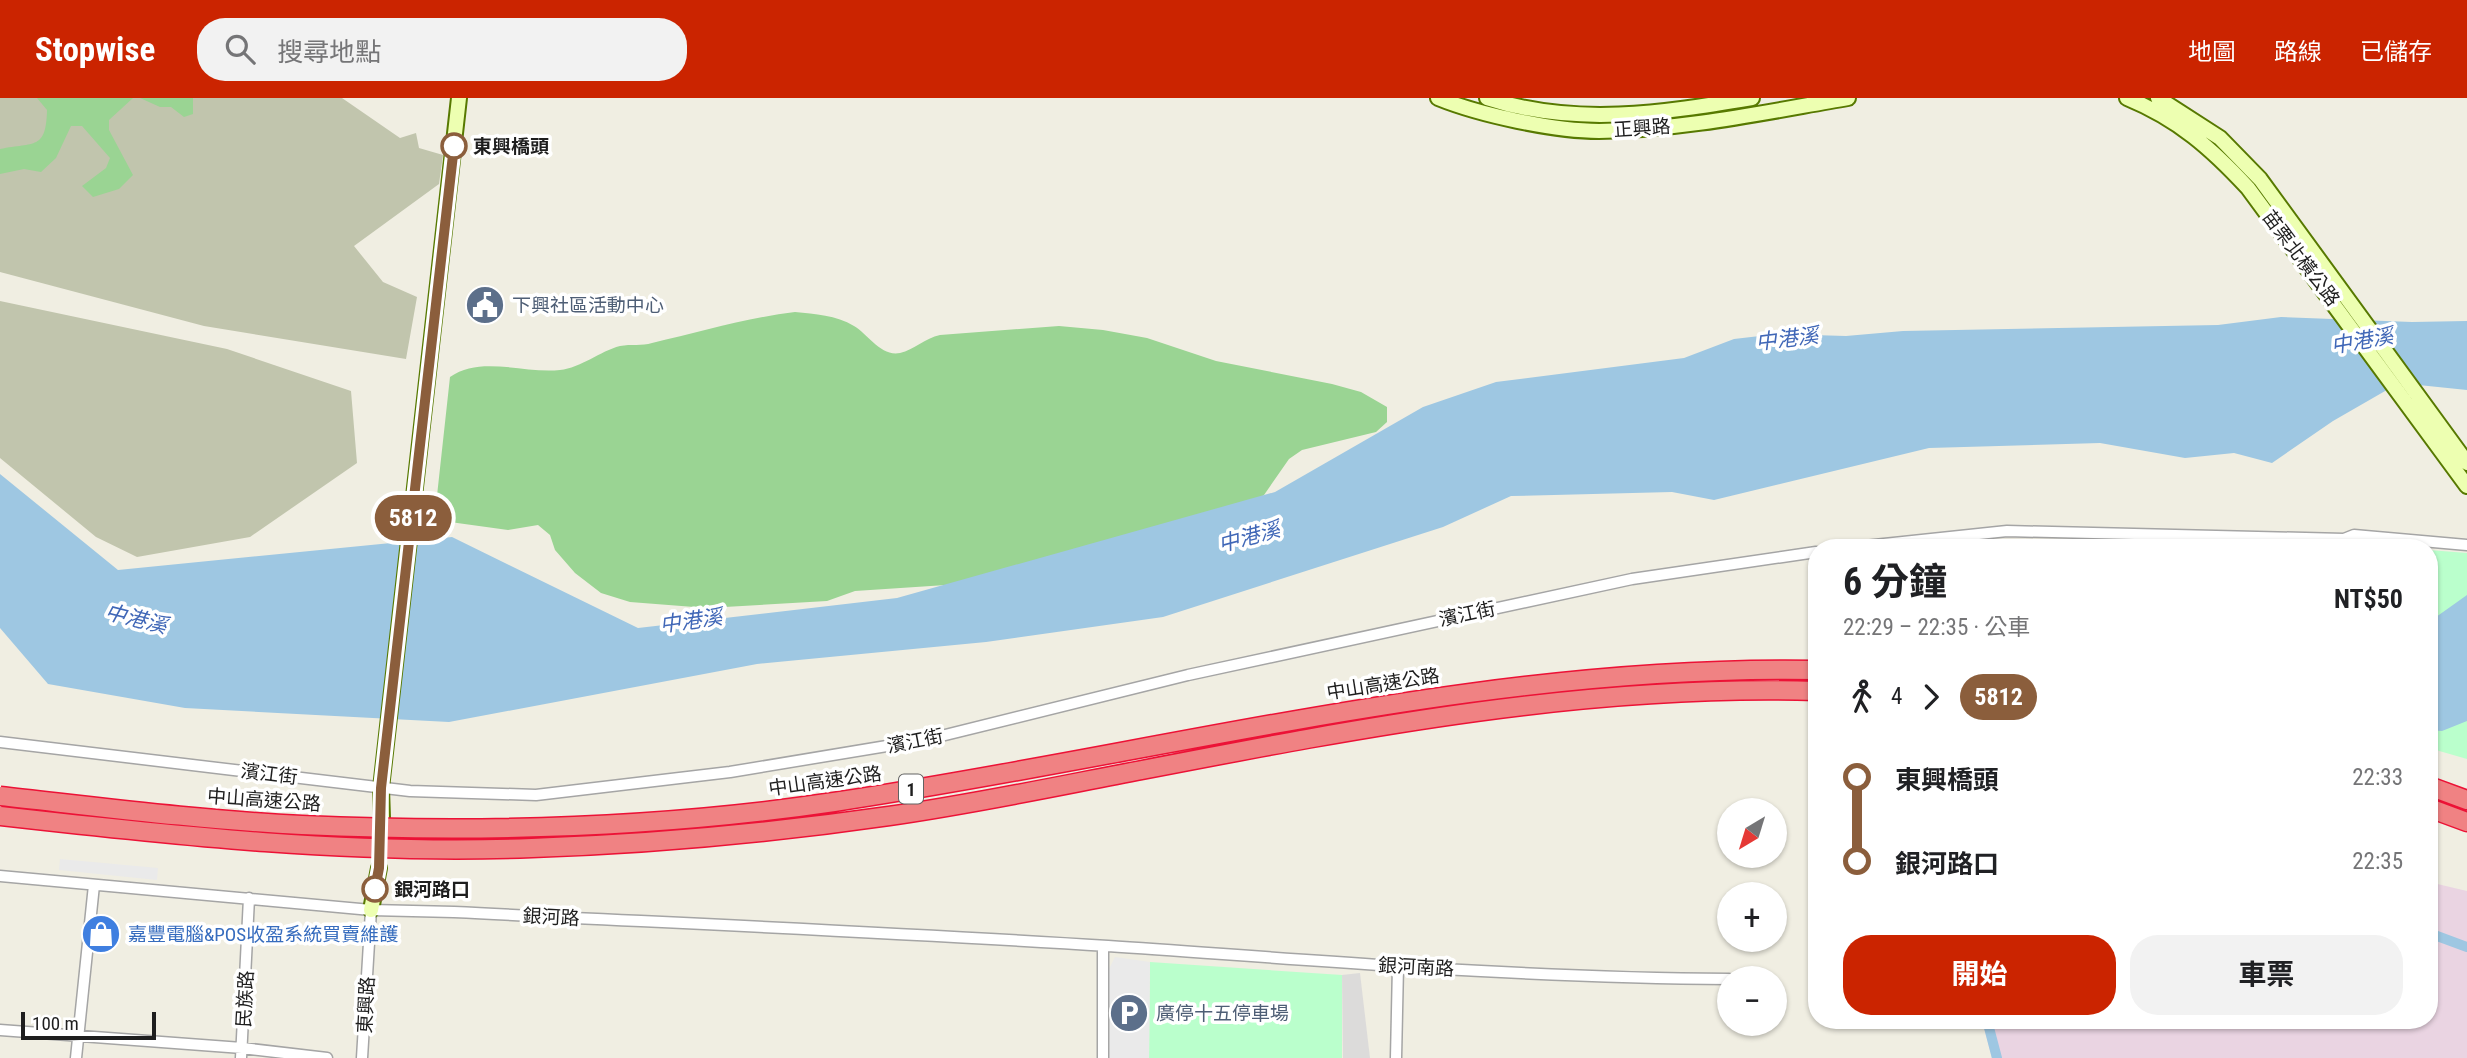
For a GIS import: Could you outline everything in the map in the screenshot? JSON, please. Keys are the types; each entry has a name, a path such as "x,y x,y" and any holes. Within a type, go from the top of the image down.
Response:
{"highway":[{"name":"中山高速公路","path":"0,796 297,825 472,828 628,825 832,802 1425,697 1679,671 1808,670"},
{"name":"1","path":"0,816 173,836 324,846 528,849 629,843 891,816 1434,718 1649,694 1808,691"},
{"path":"2438,789 2467,800"},
{"path":"2438,811 2467,822"}],"main road":[{"path":"382,818 381,788 434,339 459,98"},
{"name":"正興路","path":"1437,98 1511,119 1597,131 1672,126 1848,98"},
{"name":"正興路","path":"1487,98 1564,113 1615,117 1665,113 1752,98"},
{"name":"苗栗北橫公路","path":"2127,98 2163,113 2213,150 2248,188 2467,486"},
{"name":"苗栗北橫公路","path":"2158,98 2220,138 2260,179 2467,463"},
{"name":"東興路","path":"371,910 379,868"}],"street":[{"path":"1931,539 2007,531 2344,539 2354,535 2399,539"},
{"path":"2438,542 2467,545"},
{"name":"濱江街","path":"0,742 381,788 536,794 756,768 929,740 1188,675 1632,579 1808,553"},
{"name":"銀河路","path":"0,876 371,910 482,913 1103,946"},
{"path":"76,1058 94,885"},
{"name":"民族路","path":"242,1053 249,898"},
{"name":"東興路","path":"362,1058 371,910"},
{"path":"1102,1058 1103,946"},
{"name":"銀河南路","path":"1103,946 1398,966 1653,979 1717,979"},
{"path":"1396,1058 1398,966"},
{"path":"0,1030 242,1053 327,1058"}],"shaded area":[{"path":"0,98 342,98 400,138 416,133 419,148 443,155 439,184 354,246 383,282 417,297 406,359 204,326 0,272"},
{"path":"0,301 227,349 351,391 357,463 250,537 137,557 96,537 0,458"},
{"path":"60,859 158,868 157,880 59,870"},
{"path":"2438,884 2467,891 2467,1058 1992,1058 1984,1029 2438,1029"},
{"name":"廣停十五停車場","path":"1115,957 1150,962 1149,1058 1108,1058 1109,969"},
{"path":"1360,973 1370,1058 1343,1058 1342,975"}],"green space":[{"path":"37,98 133,98 109,120 109,130 133,175 119,189 93,197 82,186 106,168 110,158 82,126 71,126 56,158 41,172 24,169 0,174 0,149 36,142 44,132 47,110"},
{"path":"140,98 193,98 193,114 184,117 171,107 160,107"},
{"path":"795,312 840,319 887,352 893,353 900,353 940,335 1059,326 1147,338 1216,361 1361,392 1387,407 1387,422 1376,432 1302,450 1289,459 1264,495 1241,511 946,585 855,591 827,601 707,608 630,602 601,593 575,573 555,550 550,535 538,525 508,530 450,522 434,523 450,377 475,367 489,366 546,371 568,369 620,346 648,344"},
{"path":"2438,551 2467,553 2467,759 2438,751"},
{"path":"1150,962 1342,975 1342,1058 1149,1058"}],"water":[{"name":"中港溪","path":"2281,317 2412,322 2467,321 2467,390 2399,383 2333,421 2272,463 2234,453 2185,458 2100,443 1929,448 1714,500 1672,492 1511,496 1443,527 1163,617 986,642 757,664 449,722 185,708 48,684 0,628 0,474 118,570 452,537 638,628 897,598 1275,492 1423,407 1496,382 1684,358 1734,339 1777,334 1846,336 1903,331 2218,325"},
{"path":"2467,595 2467,721 2442,731 2438,731 2438,616"}],"waterway":[{"path":"2438,936 2467,947"},
{"path":"1989,1029 1997,1058"}],"bus line":[{"name":"5812","path":"375,889 379,868 381,788 454,146"}],"place":[{"name":"東興橋頭","path":"454,146"},
{"name":"下興社區活動中心","path":"485,305"},
{"name":"銀河路口","path":"375,889"},
{"name":"嘉豐電腦&POS收盈系統買賣維護","path":"101,934"},
{"name":"廣停十五停車場","path":"1129,1013"}]}
